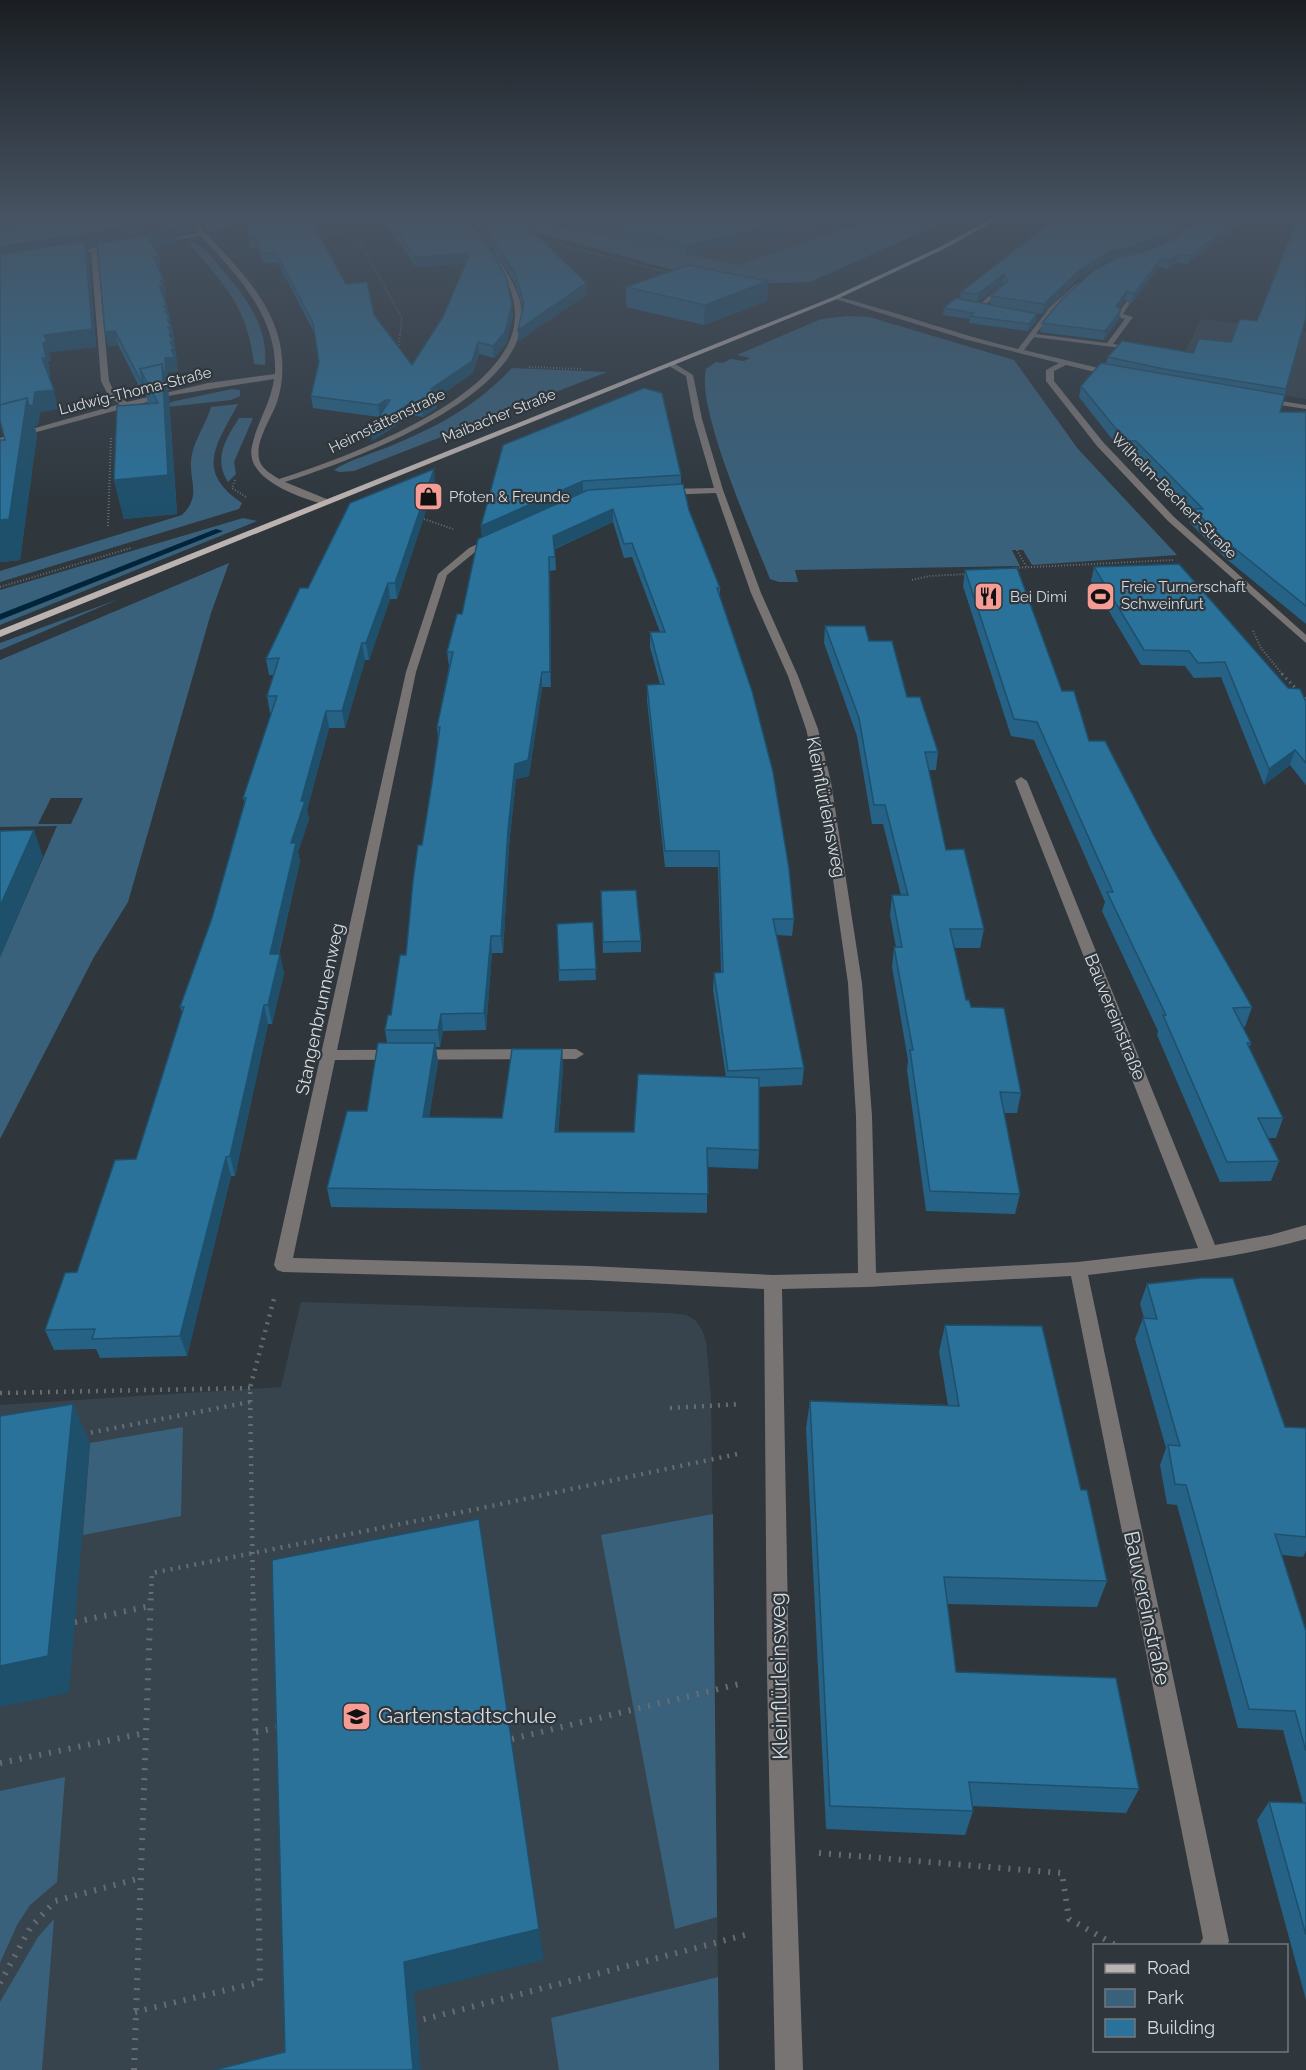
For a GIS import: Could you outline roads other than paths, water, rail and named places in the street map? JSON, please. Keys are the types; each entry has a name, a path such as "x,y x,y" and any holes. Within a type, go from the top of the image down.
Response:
{"main road":[{"name":"Maibacher Straße","path":"0,634 801,312"}],"street":[{"path":"99,312 105,381 112,395 126,405"},
{"path":"264,312 277,345 279,376 255,457 263,471 278,482 326,502"},
{"name":"Heimstättenstraße","path":"278,482 369,448 450,407 474,390 500,366 512,347 518,328 518,312"},
{"path":"887,312 945,332 1018,352 1124,376"},
{"path":"1018,352 1049,312"},
{"path":"1109,345 1130,317 1119,316 1122,312"},
{"path":"1033,316 1044,318"},
{"path":"1032,335 1147,351"},
{"name":"Wilhelm-Bechert-Straße","path":"1064,363 1050,370 1050,381 1100,444 1171,519 1306,640"},
{"name":"Kleinflürleinsweg","path":"672,364 689,375 698,419 719,490 756,593 793,676 812,729 825,782 855,983 864,1116 867,1280"},
{"name":"Ludwig-Thoma-Straße","path":"0,440 126,405 232,381 279,376"},
{"path":"1252,398 1306,406"},
{"path":"649,493 719,490"},
{"name":"Stangenbrunnenweg","path":"509,532 472,550 444,574 411,672 283,1265 557,1271 773,1282"},
{"name":"Bauvereinstraße","path":"1021,781 1209,1253"},
{"path":"330,1055 576,1054"},
{"path":"773,1282 867,1280 1078,1269 1209,1253 1270,1242 1306,1232"},
{"name":"Bauvereinstraße","path":"1078,1269 1216,1941 1214,1944"},
{"name":"Kleinflürleinsweg","path":"773,1282 778,1674 789,2070"}],"waterway":[{"path":"0,617 219,531"}],"place":[{"name":"Pfoten & Freunde","path":"428,497"},
{"name":"Freie Turnerschaft Schweinfurt","path":"1100,596"},
{"name":"Bei Dimi","path":"989,597"},
{"name":"Gartenstadtschule","path":"357,1716"}]}
